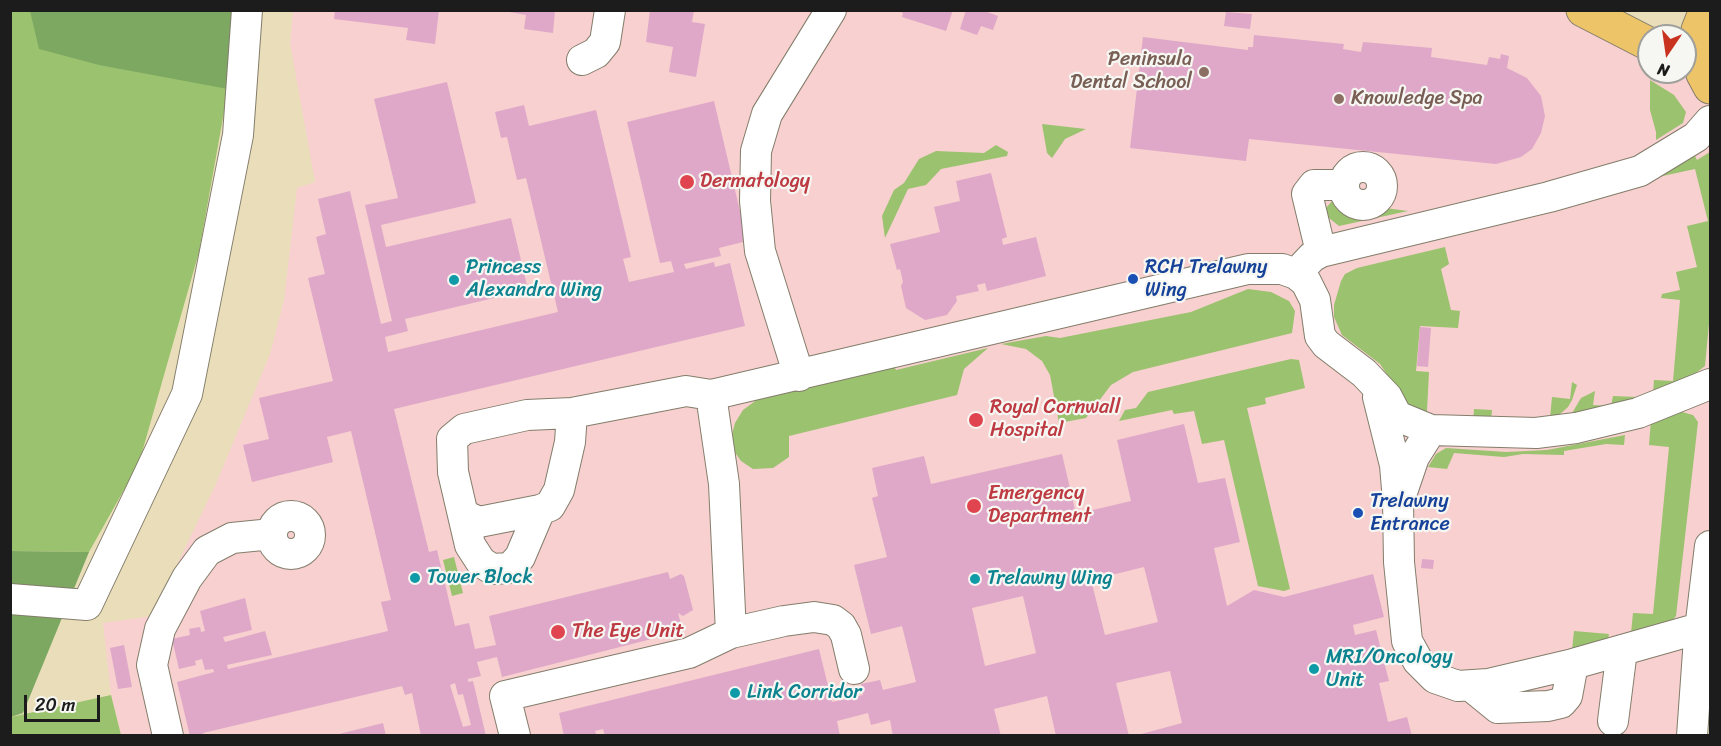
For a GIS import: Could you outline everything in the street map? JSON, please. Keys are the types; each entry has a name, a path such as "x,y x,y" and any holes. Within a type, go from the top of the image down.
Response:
{"highway":[{"path":"1583,10 1637,38"},
{"path":"1700,75 1698,30 1706,10"}],"street":[{"path":"10,599 87,605 187,394 238,135 247,10"},
{"path":"582,60 596,53 605,42 610,10"},
{"path":"799,376 760,251 755,201 756,151 767,114 831,10"},
{"path":"1296,274 1311,257 1321,252 1548,197 1640,171 1696,137 1710,121"},
{"path":"1321,252 1307,194 1314,185 1344,185"},
{"path":"540,510 520,557 510,568 492,569 481,562 470,544 453,472 451,446 456,434 464,429 527,415 572,413 686,391 711,395 1248,269 1282,269 1296,274 1306,282 1315,300 1320,336 1335,351 1356,366 1386,397 1397,416 1431,430 1536,433 1576,428 1638,413 1710,384"},
{"path":"1376,388 1393,451 1398,501 1398,555 1407,640 1418,661 1435,678 1446,683 1471,686 1573,664 1700,628"},
{"path":"711,395 724,484 731,633"},
{"path":"464,515 479,522 550,506 559,490 570,442 572,413"},
{"path":"1398,501 1414,457 1431,430"},
{"path":"168,735 152,665 160,629 187,578 207,551 243,535 272,534"},
{"path":"1692,735 1700,628 1710,557"},
{"path":"514,735 505,696 689,654 731,633 784,621 814,617 833,620 841,626 846,635 854,669"},
{"path":"1613,721 1622,650"}],"shaded area":[{"name":"Royal Cornwall Hospital","path":"293,11 1583,11 1637,38 1637,84 1697,84 1697,75 1710,87 1710,563 1692,735 121,735 111,695 103,623 152,616 215,486 270,354 284,300 297,188 315,182 290,43"}],"green space":[{"path":"11,11 242,11 199,252 139,463 89,552 11,551"},
{"path":"30,11 242,11 228,89 99,65 39,49"},
{"path":"1650,84 1656,84 1674,95 1686,112 1683,123 1656,140 1650,110"},
{"path":"1042,124 1086,129 1065,139 1052,158 1047,153"},
{"path":"996,145 1008,152 1007,156 941,169 926,185 908,189 885,238 882,216 894,190 904,183 919,159 936,151 984,153"},
{"path":"1710,152 1710,313 1705,366 1692,376 1641,400 1612,411 1568,420 1581,398 1595,391 1593,405 1611,406 1613,396 1636,397 1653,393 1654,380 1673,381 1680,300 1661,298 1662,294 1680,290 1676,272 1697,267 1687,226 1708,221 1695,169 1658,177 1694,154 1697,160"},
{"path":"1333,200 1337,207 1354,216 1376,215 1385,208 1408,211 1339,226 1329,218 1326,208"},
{"path":"1445,247 1449,264 1441,269 1451,310 1460,311 1458,328 1420,326 1416,371 1429,372 1427,411 1422,411 1406,403 1380,364 1342,335 1334,317 1334,305 1345,274 1357,268"},
{"path":"1248,289 1271,292 1289,301 1295,311 1292,333 1133,372 1111,385 1086,418 1059,423 1050,375 1042,361 1026,349 1001,344 1046,336 1060,338 1191,312"},
{"path":"988,348 964,369 957,395 789,436 789,457 773,468 753,469 741,461 734,451 731,438 735,423 743,410 758,399 893,364 896,370"},
{"path":"1291,359 1299,360 1305,388 1265,398 1266,404 1247,408 1290,589 1284,591 1258,586 1224,440 1202,444 1194,411 1174,414 1172,410 1119,421 1125,410 1136,408 1148,392"},
{"path":"1572,382 1577,385 1572,400 1568,407 1552,421 1473,422 1474,409 1492,410 1491,420 1550,418 1552,397 1570,399"},
{"path":"1682,412 1693,415 1698,422 1676,616 1672,621 1631,633 1633,613 1653,614 1669,447 1649,445 1651,420"},
{"path":"1625,435 1624,445 1606,444 1564,451 1564,455 1523,454 1504,457 1454,453 1447,469 1428,467 1436,454 1446,448 1506,452 1547,450"},
{"path":"11,551 89,552 23,713 11,717"},
{"path":"454,557 463,593 452,596 443,560"},
{"path":"1574,631 1609,634 1608,639 1572,650"},
{"path":"111,695 121,735 11,735 11,717"}],"building":[{"path":"335,10 439,10 435,44 406,40 408,28 334,19"},
{"path":"499,10 555,10 553,33 524,29 526,15"},
{"path":"650,10 694,10 692,22 705,24 696,77 669,72 673,47 646,42"},
{"path":"898,10 953,10 946,31 902,17 903,13"},
{"path":"966,10 982,10 998,16 993,30 981,26 977,35 960,29"},
{"path":"1226,12 1252,14 1250,29 1224,26"},
{"name":"Knowledge Spa","path":"1254,35 1344,44 1343,49 1361,52 1363,42 1432,48 1431,57 1487,65 1489,57 1500,59 1501,54 1509,56 1507,68 1527,78 1541,96 1545,116 1541,133 1532,149 1521,157 1496,164 1249,139 1246,161 1130,148 1143,37 1248,50 1248,47 1253,47"},
{"path":"447,82 476,203 381,225 386,247 511,218 528,290 405,319 408,331 385,337 388,352 558,312 526,178 517,180 507,137 501,138 495,112 524,105 529,126 596,110 631,257 623,259 629,282 674,272 671,261 660,263 627,122 714,101 747,241 719,248 721,256 684,264 686,269 714,262 715,267 730,263 745,326 394,409 429,552 437,550 455,626 469,623 475,649 496,645 489,616 668,572 670,579 681,574 684,576 693,610 683,616 678,613 683,631 502,677 497,657 477,662 481,676 468,679 468,682 473,681 486,736 421,736 412,693 405,695 402,686 203,733 204,736 190,736 177,682 214,672 213,669 205,670 202,659 195,661 196,665 179,669 172,639 190,635 189,629 200,627 201,632 205,631 200,611 245,598 252,630 223,637 225,642 265,631 272,655 227,665 228,669 388,631 381,602 391,600 351,431 327,437 333,462 252,482 243,445 269,439 259,398 333,381 308,278 325,274 316,237 326,234 318,199 350,191 381,324 392,321 365,205 398,198 374,99","holes":["455,683 458,695 463,694 471,725 463,727 450,685"]},
{"path":"991,173 1007,237 1002,239 1003,245 1036,237 1046,276 987,291 985,283 977,285 979,291 956,296 957,301 947,315 925,320 906,308 900,269 897,270 890,244 940,232 934,207 960,201 956,181"},
{"path":"1420,327 1431,328 1428,367 1417,366"},
{"name":"Trelawny Wing","path":"1184,424 1198,483 1225,478 1240,542 1214,548 1227,606 1254,590 1284,597 1373,574 1384,617 1353,625 1355,635 1376,630 1389,681 1379,683 1388,722 1407,717 1412,736 1134,736 1182,723 1170,671 1116,683 1129,736 1056,736 1047,696 994,709 1001,736 893,736 890,720 871,725 868,713 837,721 840,736 605,736 603,729 595,731 597,736 564,736 559,713 819,649 832,702 863,695 861,684 880,680 883,690 916,682 902,626 871,634 854,565 887,557 872,498 878,496 872,468 924,456 931,484 1062,454 1076,514 1131,501 1117,440","holes":["1144,567 1158,622 1105,635 1091,580","1023,596 1036,653 985,666 972,608"]},
{"path":"1422,559 1434,560 1433,569 1421,568"},
{"path":"124,645 132,687 118,689 110,648"},
{"path":"383,723 386,736 335,736 335,735"}],"place":[{"name":"Peninsula Dental School","path":"1204,72"},
{"name":"Knowledge Spa","path":"1339,99"},
{"name":"Dermatology","path":"687,182"},
{"name":"RCH Trelawny Wing","path":"1133,279"},
{"name":"Princess Alexandra Wing","path":"454,280"},
{"name":"Royal Cornwall Hospital","path":"976,420"},
{"name":"Emergency Department","path":"974,506"},
{"name":"Trelawny Entrance","path":"1358,513"},
{"name":"Tower Block","path":"415,578"},
{"name":"Trelawny Wing","path":"975,579"},
{"name":"The Eye Unit","path":"558,632"},
{"name":"MRI/Oncology Unit","path":"1314,669"},
{"name":"Link Corridor","path":"735,693"}]}
